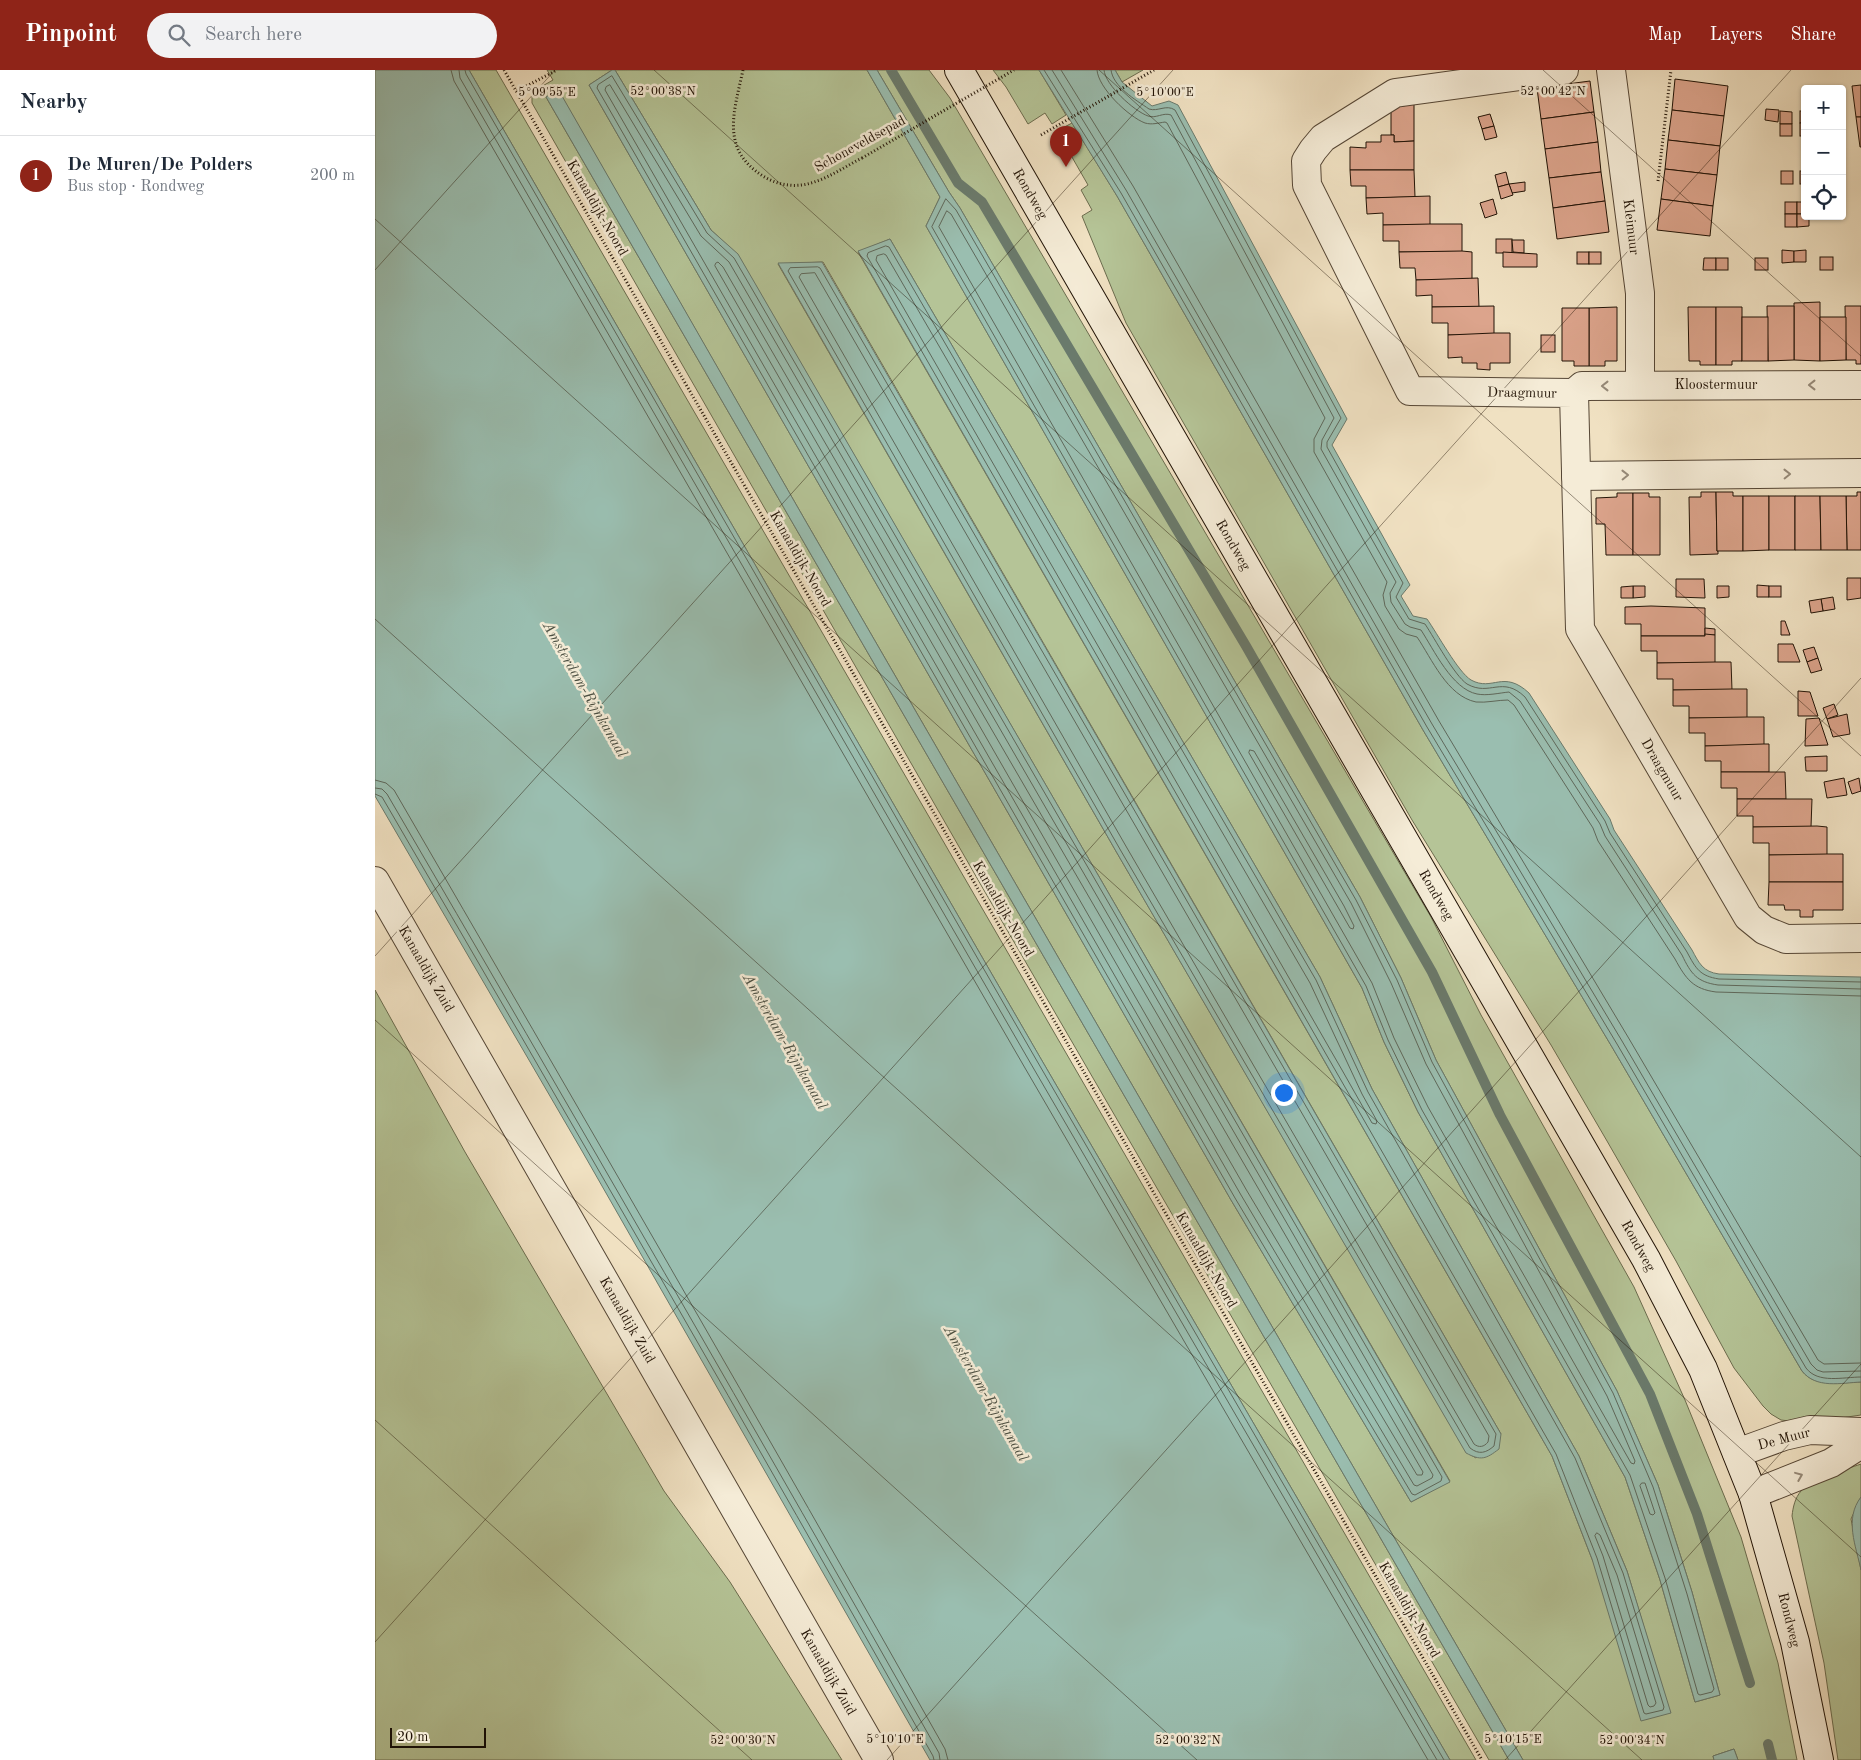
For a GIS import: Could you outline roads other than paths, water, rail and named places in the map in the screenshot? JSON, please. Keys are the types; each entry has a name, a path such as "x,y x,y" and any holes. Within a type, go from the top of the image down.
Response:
{"street":[{"name":"Rondweg","path":"959,70 1646,1259 1703,1369 1753,1494 1795,1642 1819,1760"},
{"name":"Draagmuur","path":"1564,70 1395,94 1323,138 1306,161 1307,185 1410,391 1574,393 1580,629 1748,917 1764,930 1785,938 1861,938"},
{"name":"Kleimuur","path":"1611,70 1640,292 1639,386"},
{"name":"Kloostermuur","path":"1574,393 1582,386 1861,385"},
{"path":"1576,476 1861,473"},
{"name":"Kanaaldijk Zuid","path":"375,880 879,1760"},
{"name":"De Muur","path":"1737,1453 1784,1436 1810,1430 1861,1432"},
{"path":"1753,1494 1831,1463 1861,1444"}],"water":[{"name":"Amsterdam-Rijnkanaal","path":"375,70 469,70 1041,1059 1450,1760 930,1760 582,1151 375,796"},
{"path":"615,70 711,230 738,254 1450,1482 1411,1502 1231,1200 589,85"},
{"path":"867,70 877,70 960,208 1360,897 1401,978 1436,1060 1617,1391 1658,1485 1692,1592 1720,1695 1695,1702 1660,1580 1625,1477 1418,1112 1384,1042 1362,988 926,226 940,197"},
{"path":"1039,70 1115,70 1122,82 1152,106 1169,101 1178,105 1347,419 1332,445 1410,585 1401,596 1413,616 1427,619 1454,661 1471,680 1486,684 1512,683 1529,693 1610,819 1614,830 1702,966 1709,971 1719,974 1861,977 1861,1382 1822,1383 1808,1377 1802,1371 1423,730 1117,196"},
{"path":"558,89 805,520 1523,1760 1509,1760 546,97"},
{"path":"890,239 1320,977 1372,1089 1579,1456 1627,1571 1671,1713 1641,1721 1592,1559 1552,1456 858,251"},
{"path":"822,262 1501,1434 1499,1449 1490,1455 1480,1458 1466,1453 1117,853 778,263"},
{"path":"1861,1497 1861,1570 1854,1542 1852,1523 1856,1505"},
{"path":"1734,1749 1738,1760 1714,1760 1713,1756"}],"waterway":[{"path":"891,70 958,183 982,202 1246,646 1432,972 1500,1115 1650,1394 1697,1514 1750,1683"},
{"path":"1768,1744 1772,1760"}],"place":[{"name":"De Muren/De Polders","path":"1066,167"}]}
